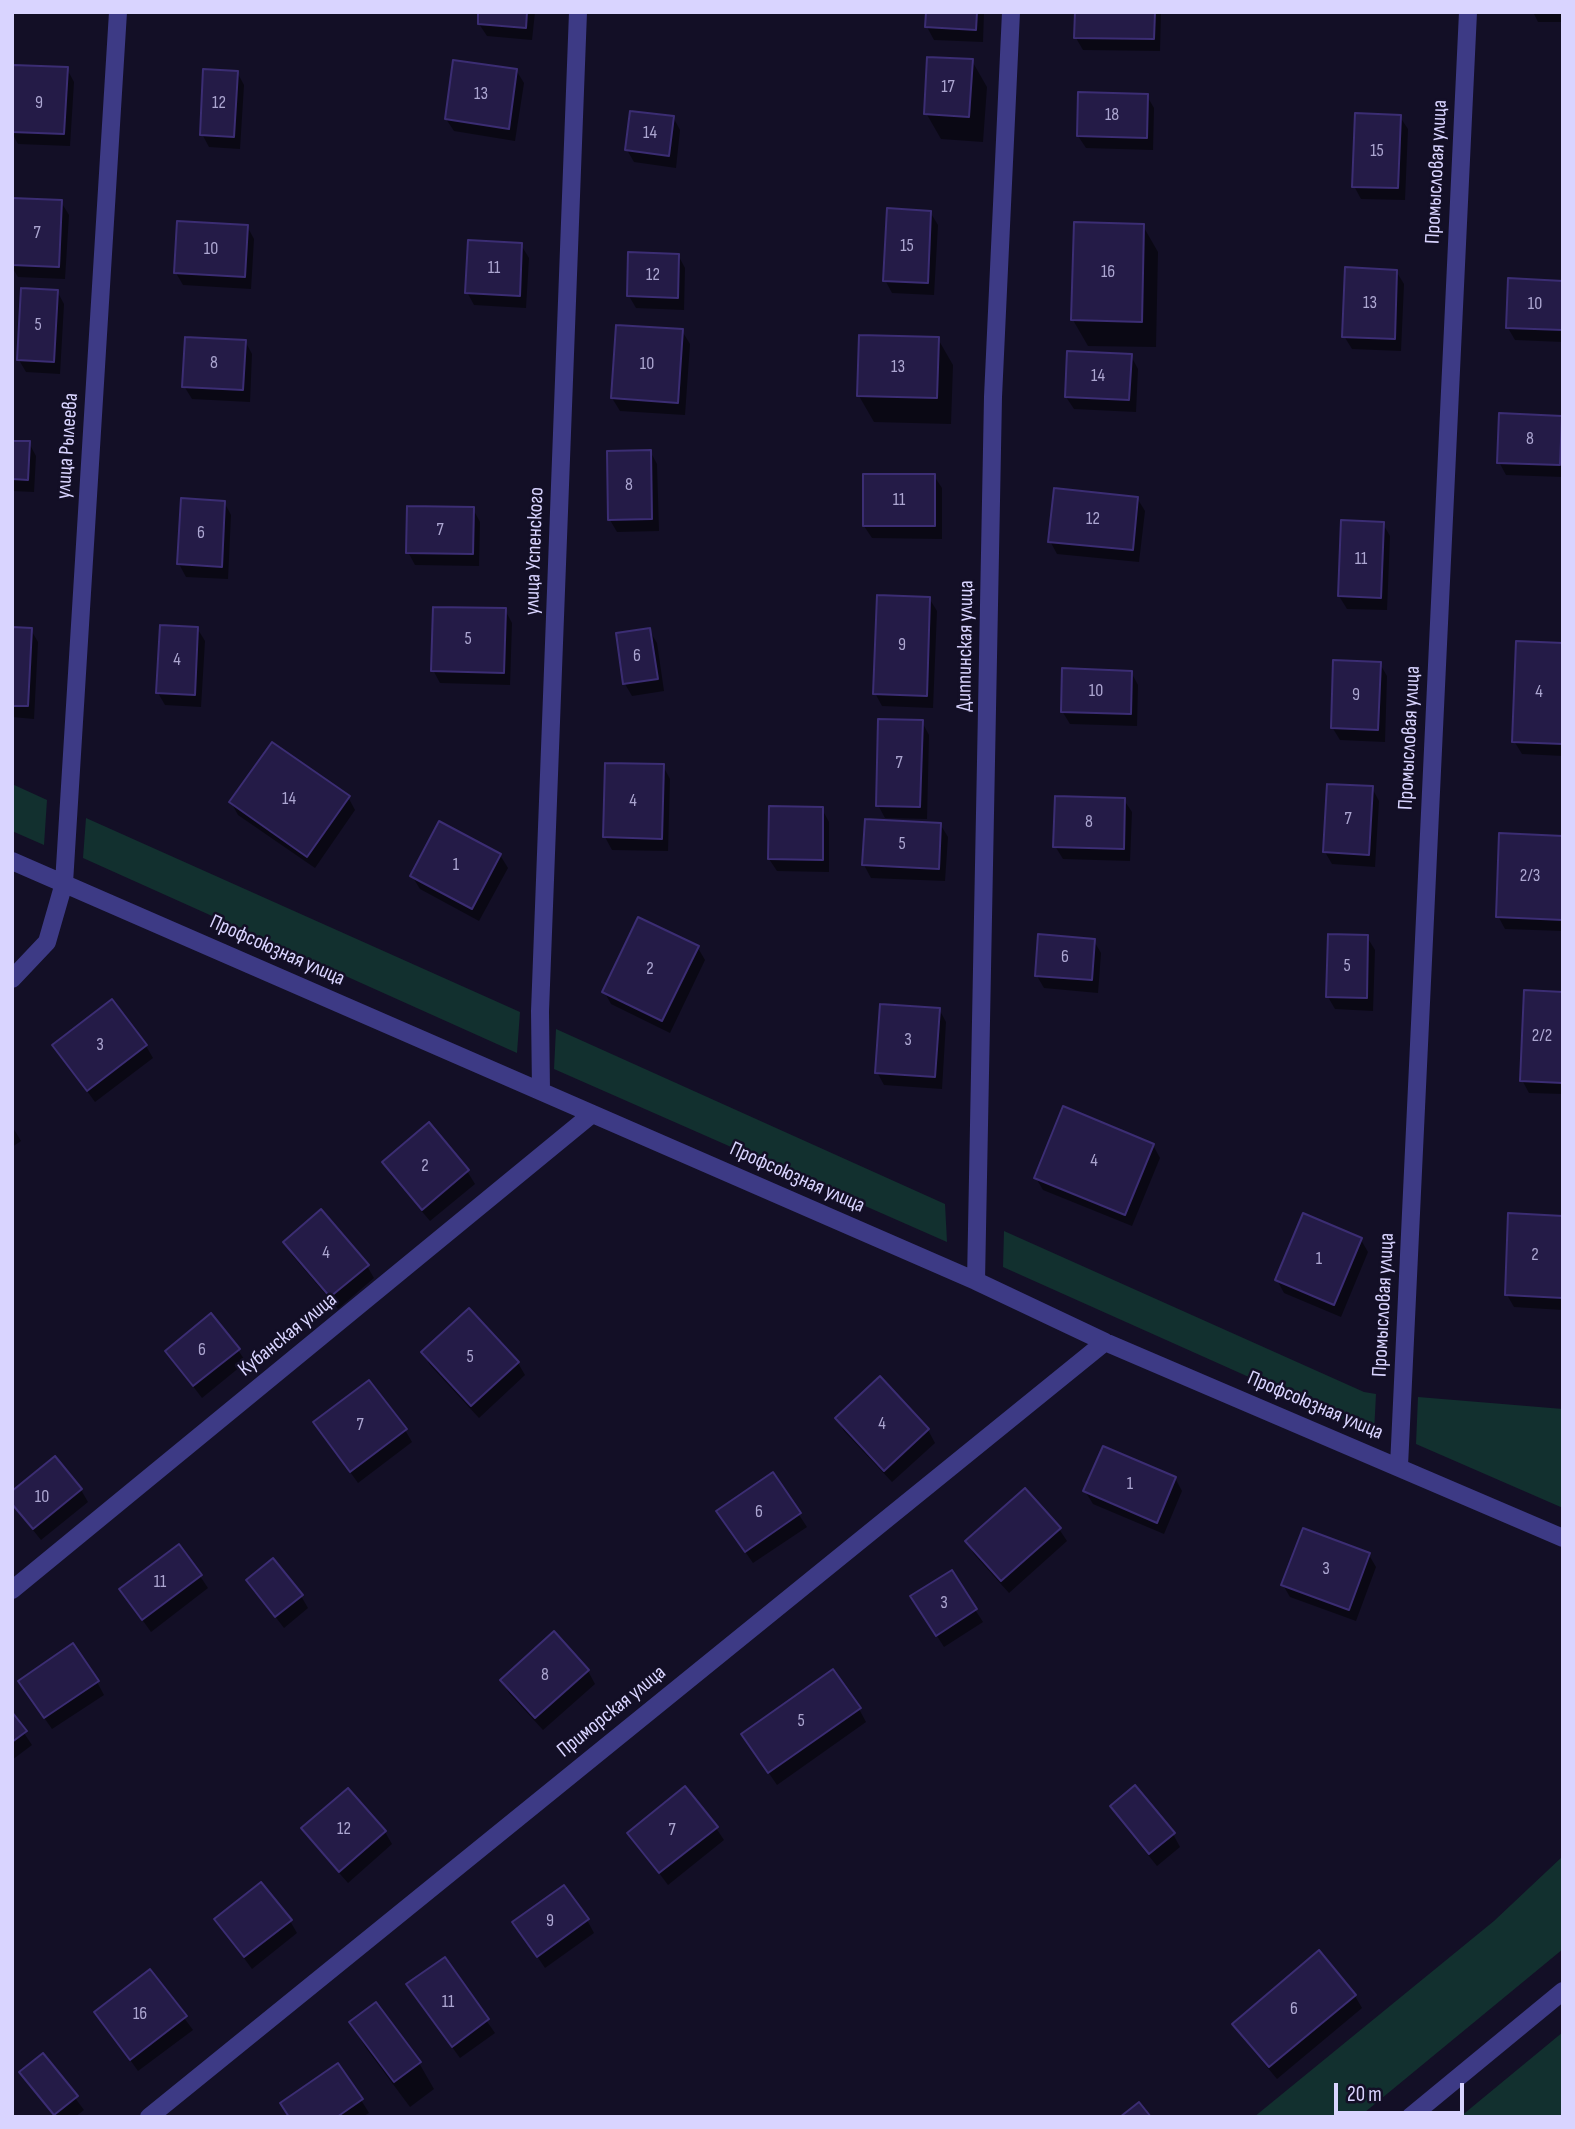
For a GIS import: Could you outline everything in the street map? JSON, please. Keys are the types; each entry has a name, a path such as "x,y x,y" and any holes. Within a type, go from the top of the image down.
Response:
{"street":[{"name":"улица Рылеева","path":"12,979 47,942 64,883 118,12"},
{"name":"улица Успенского","path":"541,1091 540,1011 578,12"},
{"name":"Диппинская улица","path":"976,1281 993,397 1011,12"},
{"name":"Промысловая улица","path":"1399,1466 1468,12"},
{"name":"Профсоюзная улица","path":"12,861 976,1281 1105,1342 1563,1538"},
{"name":"Кубанская улица","path":"12,1590 592,1114"},
{"name":"Приморская улица","path":"149,2117 1105,1342"},
{"path":"1410,2117 1563,1991"}],"green space":[{"path":"12,784 47,800 44,845 12,831"},
{"path":"86,818 520,1012 517,1053 83,858"},
{"path":"556,1029 945,1204 947,1242 554,1069"},
{"path":"1004,1231 1364,1392 1376,1394 1374,1433 1003,1267"},
{"path":"1418,1397 1563,1409 1563,1508 1416,1444"},
{"path":"1563,1856 1563,1949 1359,2117 1254,2117 1494,1921"},
{"path":"1563,2032 1563,2117 1460,2117"}],"building":[{"path":"478,12 527,12 526,28 478,24"},
{"path":"926,12 977,12 976,30 925,27"},
{"path":"1075,12 1155,12 1154,39 1074,38"},
{"path":"927,57 973,59 969,117 924,114"},
{"path":"453,60 517,69 509,129 445,119"},
{"path":"13,65 68,67 64,134 12,132"},
{"path":"203,69 238,71 234,137 200,135"},
{"path":"1078,92 1148,94 1147,138 1077,136"},
{"path":"630,111 674,116 669,156 625,150"},
{"path":"1355,113 1401,115 1398,188 1352,187"},
{"path":"12,198 62,200 59,267 12,265"},
{"path":"887,208 931,211 928,283 883,281"},
{"path":"177,221 248,225 245,277 174,273"},
{"path":"1074,222 1144,224 1142,322 1071,320"},
{"path":"468,240 522,243 520,296 465,293"},
{"path":"628,252 679,254 678,298 627,296"},
{"path":"1345,267 1397,270 1395,339 1342,337"},
{"path":"1508,278 1563,281 1563,330 1506,328"},
{"path":"21,288 58,290 54,362 17,360"},
{"path":"616,325 683,329 678,403 611,398"},
{"path":"859,335 939,337 937,398 857,396"},
{"path":"185,337 246,340 243,390 182,387"},
{"path":"1067,351 1132,354 1129,400 1065,397"},
{"path":"1499,413 1562,416 1560,465 1497,463"},
{"path":"12,441 30,441 28,480 12,479"},
{"path":"651,450 652,519 608,520 607,451"},
{"path":"863,474 935,474 935,526 863,526"},
{"path":"1054,488 1138,497 1133,550 1048,542"},
{"path":"181,498 225,501 222,567 177,564"},
{"path":"407,506 474,507 473,554 406,553"},
{"path":"1341,520 1384,522 1381,598 1338,596"},
{"path":"877,595 930,597 927,696 873,694"},
{"path":"433,607 506,608 504,673 431,671"},
{"path":"160,625 198,627 195,695 156,693"},
{"path":"12,627 32,628 28,706 12,706"},
{"path":"650,628 658,679 623,684 616,633"},
{"path":"1516,641 1563,643 1563,744 1512,742"},
{"path":"1333,660 1381,662 1378,730 1331,728"},
{"path":"1062,668 1132,671 1131,714 1061,712"},
{"path":"878,719 923,720 920,807 876,806"},
{"path":"272,742 350,796 307,857 229,802"},
{"path":"605,763 664,764 662,839 603,837"},
{"path":"1327,784 1373,786 1369,855 1323,852"},
{"path":"1055,796 1125,798 1124,849 1053,847"},
{"path":"769,806 823,807 823,860 768,859"},
{"path":"865,819 941,823 939,869 862,865"},
{"path":"439,821 501,854 472,909 410,876"},
{"path":"1499,833 1563,836 1563,920 1496,917"},
{"path":"638,917 699,946 662,1021 602,992"},
{"path":"1038,934 1095,939 1092,980 1035,976"},
{"path":"1328,934 1368,935 1367,998 1326,997"},
{"path":"1524,990 1563,992 1563,1083 1520,1081"},
{"path":"112,999 147,1045 87,1091 52,1045"},
{"path":"880,1004 940,1008 935,1077 875,1073"},
{"path":"1063,1106 1154,1144 1125,1215 1034,1178"},
{"path":"429,1122 469,1170 422,1210 382,1162"},
{"path":"321,1209 369,1265 330,1297 283,1242"},
{"path":"1303,1213 1362,1238 1334,1305 1275,1280"},
{"path":"1508,1213 1563,1216 1563,1298 1505,1295"},
{"path":"469,1308 519,1362 471,1406 421,1352"},
{"path":"211,1313 240,1349 193,1386 165,1351"},
{"path":"880,1376 929,1429 884,1471 835,1418"},
{"path":"369,1380 407,1429 350,1472 313,1422"},
{"path":"1103,1446 1176,1477 1157,1523 1083,1491"},
{"path":"55,1456 82,1489 33,1529 12,1504 12,1491"},
{"path":"773,1472 801,1513 745,1552 716,1511"},
{"path":"1025,1488 1061,1528 1001,1581 965,1541"},
{"path":"1303,1528 1370,1553 1349,1610 1281,1585"},
{"path":"179,1544 202,1575 142,1620 119,1589"},
{"path":"273,1558 303,1595 275,1617 246,1580"},
{"path":"952,1570 977,1609 936,1636 910,1596"},
{"path":"554,1631 589,1670 535,1718 500,1680"},
{"path":"73,1643 99,1681 44,1718 18,1681"},
{"path":"833,1669 861,1708 768,1773 741,1734"},
{"path":"12,1712 27,1731 12,1742"},
{"path":"1135,1785 1175,1833 1149,1854 1110,1806"},
{"path":"685,1786 718,1827 659,1873 627,1833"},
{"path":"348,1788 386,1831 339,1872 301,1828"},
{"path":"261,1882 292,1920 244,1957 214,1919"},
{"path":"564,1885 589,1919 537,1957 512,1922"},
{"path":"1319,1950 1356,1995 1269,2067 1232,2024"},
{"path":"445,1957 489,2019 452,2047 406,1984"},
{"path":"150,1969 187,2016 130,2060 94,2012"},
{"path":"376,2002 421,2062 394,2082 349,2022"},
{"path":"43,2053 78,2096 54,2115 19,2072"},
{"path":"338,2063 363,2099 337,2117 289,2117 280,2103"},
{"path":"1139,2102 1151,2117 1120,2117"}]}
